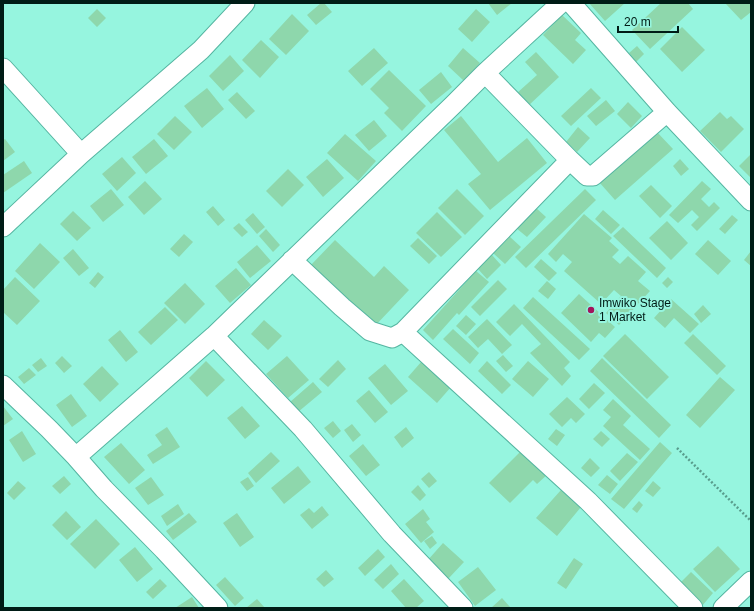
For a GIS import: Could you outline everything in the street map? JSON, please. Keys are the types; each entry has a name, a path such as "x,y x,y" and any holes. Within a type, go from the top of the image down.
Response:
{"street":[{"path":"3,227 82,154 201,50 245,3"},
{"path":"76,457 214,336 454,105 485,73 561,3"},
{"path":"571,3 667,112 751,201"},
{"path":"3,68 82,154"},
{"path":"485,73 570,160 588,176 593,176 667,112"},
{"path":"292,260 370,331 392,338 403,332 570,160"},
{"path":"403,332 588,501 693,608"},
{"path":"214,336 303,430 392,534 463,608"},
{"path":"3,385 76,457 104,490 164,550 218,608"},
{"path":"723,608 751,582"}],"path":[{"path":"677,448 751,521"}],"building":[{"path":"321,3 324,3 332,12 316,25 307,15"},
{"path":"488,3 512,3 497,15"},
{"path":"589,3 625,3 605,21"},
{"path":"661,3 688,3 693,9 650,49 632,30"},
{"path":"725,3 751,3 751,12 741,20"},
{"path":"97,9 106,18 97,27 88,18"},
{"path":"476,9 490,22 472,42 458,29"},
{"path":"292,14 309,31 286,55 269,39"},
{"path":"562,15 581,33 575,40 586,50 573,64 543,35"},
{"path":"682,27 705,50 682,72 660,49"},
{"path":"261,40 279,57 260,78 242,60"},
{"path":"637,46 644,54 636,62 629,53"},
{"path":"374,48 388,63 362,86 348,71"},
{"path":"463,48 480,63 464,81 448,66"},
{"path":"536,52 559,77 528,106 517,93 537,75 525,62"},
{"path":"230,55 244,71 223,91 209,76"},
{"path":"389,70 426,106 402,131 384,113 389,108 370,89"},
{"path":"441,72 452,87 431,104 419,90"},
{"path":"207,88 224,109 202,128 184,106"},
{"path":"591,88 601,98 571,126 561,116"},
{"path":"237,92 255,111 246,119 228,100"},
{"path":"606,100 615,111 596,126 587,116"},
{"path":"628,102 642,116 631,128 617,114"},
{"path":"720,112 727,119 731,116 744,129 721,152 700,131"},
{"path":"175,116 192,132 174,150 157,134"},
{"path":"461,116 498,162 527,138 547,163 490,210 468,184 481,174 444,130"},
{"path":"374,120 387,136 369,151 355,135"},
{"path":"578,127 590,138 577,152 566,142"},
{"path":"656,131 673,149 615,200 599,182"},
{"path":"345,134 376,161 358,181 327,153"},
{"path":"5,139 15,152 3,161 3,140"},
{"path":"154,139 168,156 146,174 132,157"},
{"path":"751,154 751,178 739,166"},
{"path":"122,157 136,173 117,191 102,174"},
{"path":"327,159 344,178 323,197 306,177"},
{"path":"680,159 689,169 681,176 673,166"},
{"path":"24,161 32,173 3,193 3,175"},
{"path":"288,169 304,185 282,207 266,191"},
{"path":"145,181 162,199 144,215 128,197"},
{"path":"702,181 711,189 701,199 709,207 714,202 720,208 697,231 691,225 699,217 692,210 678,223 669,215"},
{"path":"651,185 672,206 660,218 639,196"},
{"path":"111,189 124,205 103,222 90,206"},
{"path":"457,189 484,216 465,235 438,208"},
{"path":"585,189 596,200 526,268 515,257"},
{"path":"213,206 225,220 218,226 206,212"},
{"path":"535,207 546,217 527,237 516,228"},
{"path":"603,210 620,225 611,234 595,219"},
{"path":"73,211 91,228 77,241 60,224"},
{"path":"437,212 462,237 441,257 416,233"},
{"path":"253,213 265,227 257,234 245,220"},
{"path":"584,214 612,238 609,241 619,250 612,257 620,264 628,256 646,272 638,281 650,291 619,325 606,313 621,296 614,290 601,304 564,271 572,262 563,254 556,262 548,254"},
{"path":"732,215 738,220 725,234 719,229"},
{"path":"667,221 688,243 671,260 649,238"},
{"path":"239,223 248,232 242,237 233,228"},
{"path":"623,227 666,268 657,278 613,236"},
{"path":"266,229 280,245 273,252 259,236"},
{"path":"184,234 193,242 179,257 170,249"},
{"path":"509,236 521,247 505,264 493,253"},
{"path":"418,238 437,256 429,264 410,246"},
{"path":"335,240 374,277 384,266 409,290 374,327 310,266"},
{"path":"708,240 731,261 718,275 695,254"},
{"path":"40,243 60,262 34,289 15,271"},
{"path":"257,245 271,261 250,278 237,262"},
{"path":"73,249 89,268 79,276 63,258"},
{"path":"751,251 751,266 744,260"},
{"path":"492,255 501,265 487,279 478,269"},
{"path":"541,259 557,273 549,281 534,267"},
{"path":"236,268 251,285 230,303 215,286"},
{"path":"476,271 489,282 459,315 457,313 433,340 423,330"},
{"path":"98,272 104,277 95,288 89,283"},
{"path":"15,277 40,301 17,325 3,312 3,290"},
{"path":"668,277 673,282 667,288 662,283"},
{"path":"498,280 507,289 480,316 471,307"},
{"path":"547,281 556,289 548,299 538,291"},
{"path":"185,283 205,304 185,324 164,303"},
{"path":"579,294 615,327 605,338 599,333 591,342 561,313"},
{"path":"533,297 590,349 579,360 523,308"},
{"path":"671,299 699,324 690,333 674,318 665,328 654,318"},
{"path":"514,304 570,362 564,368 571,376 562,386 530,353 541,344 522,324 510,336 496,322"},
{"path":"703,305 711,314 701,323 694,314"},
{"path":"165,307 178,320 151,345 138,332"},
{"path":"466,315 476,324 466,335 456,326"},
{"path":"487,319 512,345 502,354 488,339 478,348 468,337"},
{"path":"264,320 282,336 268,350 251,334"},
{"path":"453,329 479,353 470,364 443,339"},
{"path":"120,330 138,352 126,362 108,340"},
{"path":"625,334 669,377 647,399 603,356"},
{"path":"693,334 726,366 717,375 684,343"},
{"path":"503,355 513,366 506,372 496,361"},
{"path":"62,356 72,366 64,373 55,363"},
{"path":"287,356 309,380 288,398 266,374"},
{"path":"41,358 47,366 38,372 32,365"},
{"path":"602,358 671,425 659,438 590,371"},
{"path":"338,360 346,369 328,387 319,379"},
{"path":"206,361 225,380 207,397 189,378"},
{"path":"422,361 451,387 437,403 408,377"},
{"path":"487,361 511,385 502,394 478,371"},
{"path":"528,361 549,379 533,397 512,379"},
{"path":"385,364 408,391 391,405 368,378"},
{"path":"102,366 119,384 100,402 83,384"},
{"path":"29,368 36,375 24,384 18,377"},
{"path":"720,377 735,390 700,428 686,415"},
{"path":"313,382 322,392 298,412 290,402"},
{"path":"594,383 605,393 589,409 579,399"},
{"path":"369,390 388,412 375,423 356,401"},
{"path":"71,394 87,416 72,427 56,405"},
{"path":"567,397 585,414 576,423 571,418 562,427 549,414"},
{"path":"613,399 631,416 623,425 650,449 640,460 603,426 611,417 603,410"},
{"path":"3,406 13,419 3,426"},
{"path":"242,406 260,426 245,439 227,418"},
{"path":"333,421 341,431 333,438 324,428"},
{"path":"352,424 361,435 353,442 344,430"},
{"path":"167,427 180,447 153,464 147,455 162,445 155,435"},
{"path":"406,427 414,438 402,448 394,437"},
{"path":"556,429 565,435 557,446 548,439"},
{"path":"22,431 36,454 23,462 9,440"},
{"path":"601,431 610,439 602,447 593,439"},
{"path":"660,442 672,453 624,509 611,499"},
{"path":"121,443 145,470 129,484 104,457"},
{"path":"363,444 380,465 366,476 349,456"},
{"path":"523,449 548,474 537,484 533,480 510,503 489,483"},
{"path":"271,452 280,461 256,483 248,473"},
{"path":"627,453 638,462 620,481 610,471"},
{"path":"590,458 600,468 591,477 581,468"},
{"path":"298,466 311,482 284,504 271,488"},
{"path":"429,472 437,481 429,488 421,479"},
{"path":"607,475 618,484 610,494 598,485"},
{"path":"64,476 71,484 60,494 52,486"},
{"path":"151,477 164,495 148,505 135,488"},
{"path":"248,477 254,486 247,491 240,482"},
{"path":"18,481 26,488 14,500 7,493"},
{"path":"653,481 661,488 653,497 645,491"},
{"path":"418,485 426,495 420,501 411,492"},
{"path":"561,490 581,507 557,536 536,518"},
{"path":"639,501 643,505 637,513 632,509"},
{"path":"178,504 184,514 167,526 161,516"},
{"path":"322,506 329,515 312,529 300,515 309,508 314,513"},
{"path":"423,509 430,519 426,522 434,532 421,543 405,524"},
{"path":"66,511 81,527 67,540 52,525"},
{"path":"189,513 197,522 173,540 166,531"},
{"path":"237,513 254,537 240,547 223,523"},
{"path":"96,519 120,544 95,569 70,544"},
{"path":"432,536 437,543 430,549 424,541"},
{"path":"443,543 464,562 448,579 427,561"},
{"path":"718,546 740,569 715,592 693,569"},
{"path":"135,547 153,569 137,582 119,560"},
{"path":"378,549 385,557 365,576 358,568"},
{"path":"574,558 583,564 566,589 557,583"},
{"path":"391,564 399,574 383,589 374,580"},
{"path":"478,567 496,590 475,606 458,582"},
{"path":"326,570 334,579 324,587 316,579"},
{"path":"691,572 713,593 702,606 679,584"},
{"path":"225,577 244,598 235,606 216,585"},
{"path":"160,579 167,586 153,599 146,592"},
{"path":"404,579 424,601 416,608 406,608 391,591"},
{"path":"192,597 199,608 175,608"},
{"path":"502,598 511,608 491,608"},
{"path":"257,599 265,608 246,608"}],"place":[{"name":"Imwiko Stage 1 Market","path":"591,310"}]}
